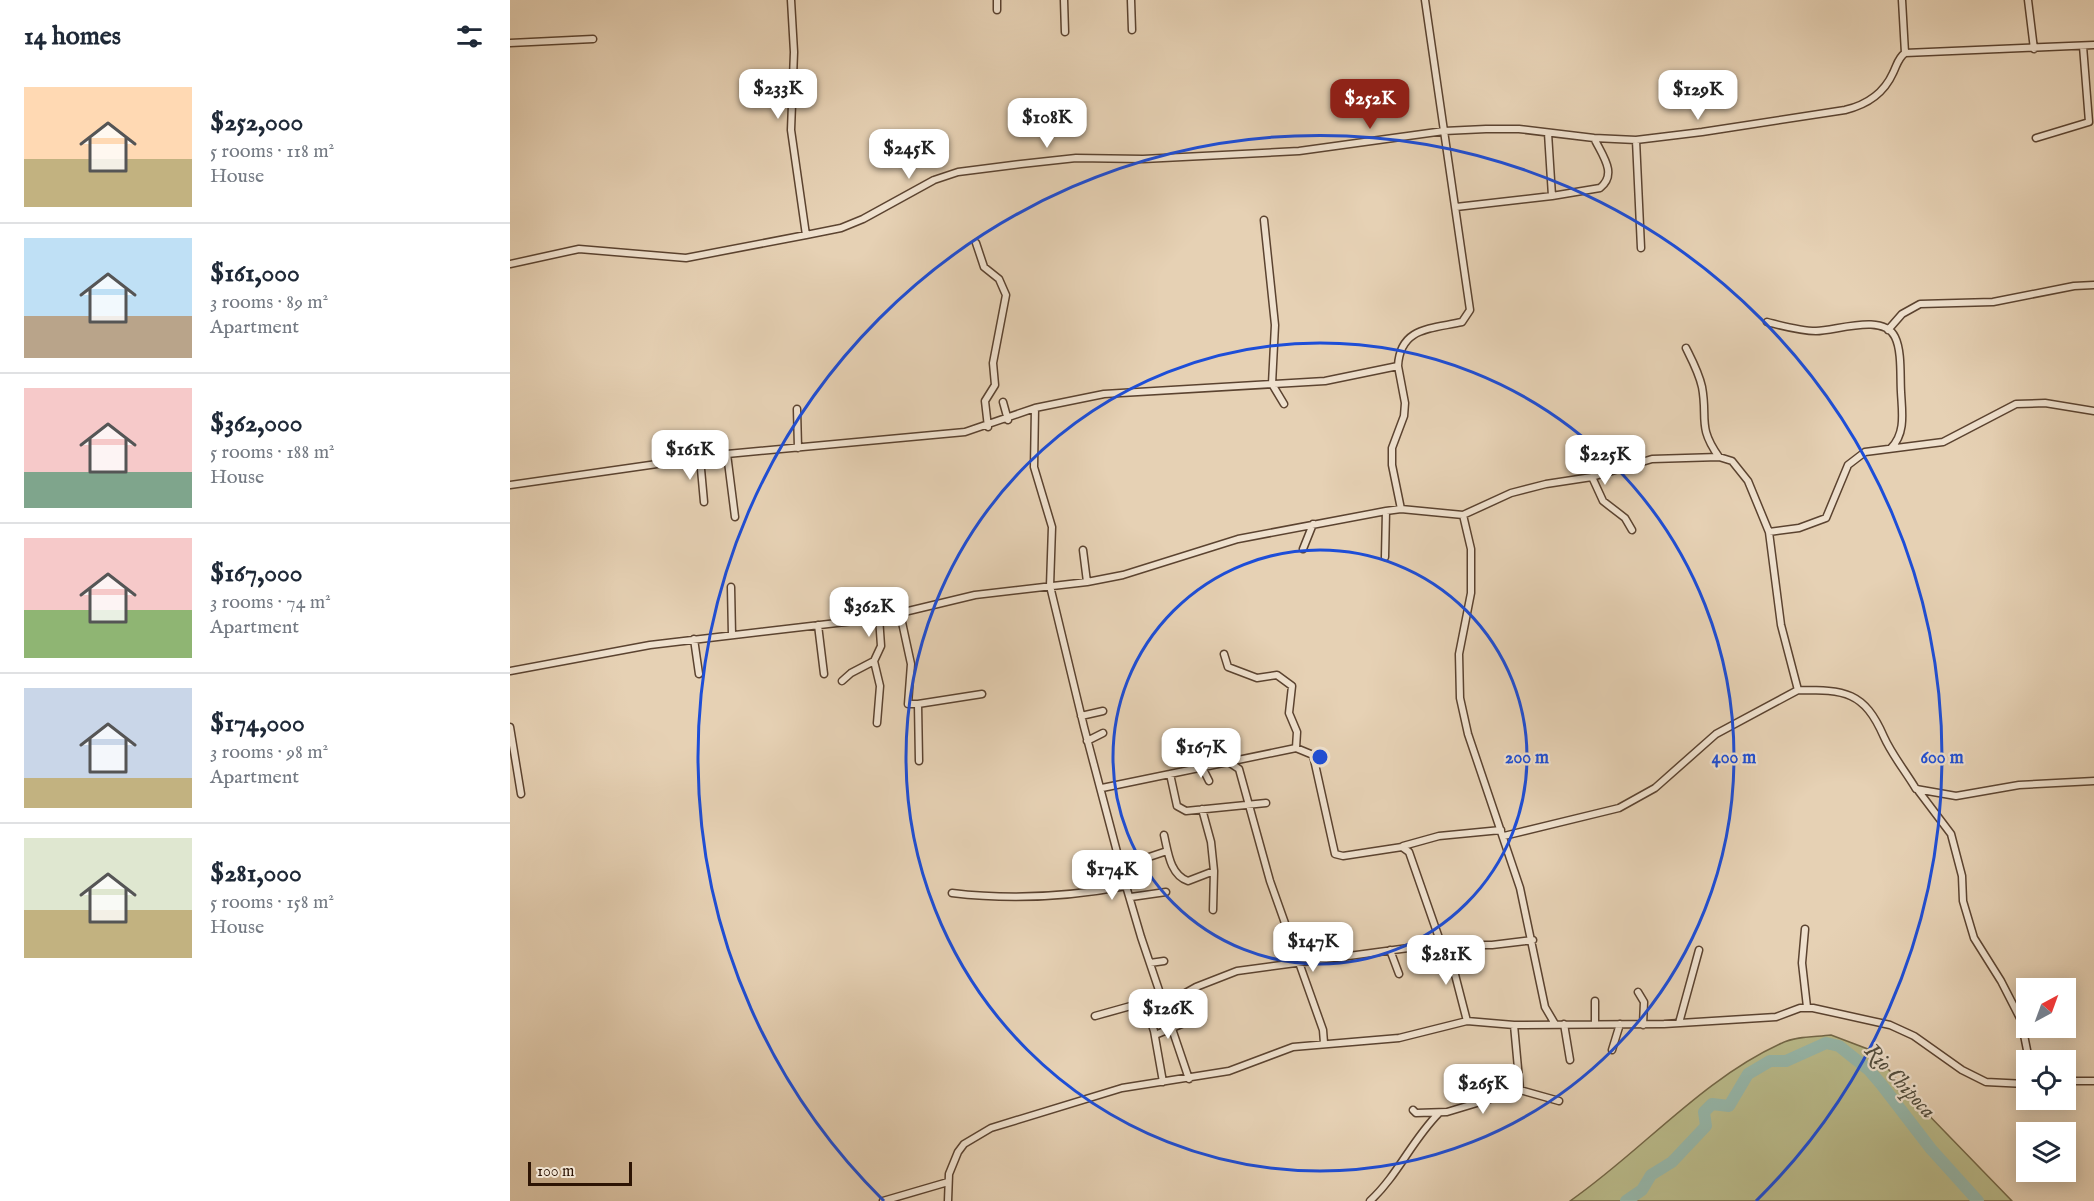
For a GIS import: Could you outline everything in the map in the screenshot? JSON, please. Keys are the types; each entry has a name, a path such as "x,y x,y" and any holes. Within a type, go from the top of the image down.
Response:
{"street":[{"path":"791,0 794,52 791,130 806,235"},
{"path":"997,0 997,10"},
{"path":"1064,0 1065,32"},
{"path":"1131,0 1132,30"},
{"path":"1401,509 1392,465 1392,448 1404,416 1405,403 1398,366 1400,348 1411,335 1462,322 1468,315 1456,207 1425,0"},
{"path":"1902,0 1905,53"},
{"path":"2028,0 2034,49"},
{"path":"510,43 593,39"},
{"path":"510,264 579,249 687,258 841,228 863,219 934,180 958,172 1076,158 1143,159 1299,151 1444,131 1508,129 1636,140 1702,132 1853,108 1883,89 1899,59 1905,53 2094,45"},
{"path":"2036,138 2055,130 2086,125 2089,122 2083,46"},
{"path":"1548,133 1552,196"},
{"path":"1456,207 1600,188 1606,184 1609,169 1594,138"},
{"path":"1636,140 1641,248"},
{"path":"1264,220 1275,325 1272,384 1284,404"},
{"path":"976,243 984,267 999,279 1006,295 993,363 995,385 985,401 988,427"},
{"path":"1888,330 1902,314 1920,304 2002,301 2074,286 2094,285"},
{"path":"1767,322 1816,331 1855,325 1880,326 1894,336 1897,346 1902,418 1901,434 1891,448"},
{"path":"1686,348 1701,384 1703,423 1710,446 1719,457"},
{"path":"510,485 726,454 932,437 988,427 1035,408 1074,398 1116,393 1325,381 1398,366"},
{"path":"1003,402 1008,420"},
{"path":"1769,532 1799,528 1826,518 1848,465 1865,452 1943,442 2016,404 2045,403 2094,411"},
{"path":"1035,408 1034,467 1052,527 1050,586 1081,716 1102,788 1126,886 1189,1079"},
{"path":"797,409 798,448"},
{"path":"1706,456 1710,446"},
{"path":"726,454 735,517"},
{"path":"510,670 617,650 879,617 975,595 1087,582 1123,575 1238,539 1386,511 1401,509 1463,515 1511,493 1546,484 1592,477 1652,459 1706,456 1732,460 1739,466 1769,532 1781,625 1798,690"},
{"path":"700,458 704,502"},
{"path":"1592,477 1603,501 1625,518 1632,530"},
{"path":"1385,557 1386,511"},
{"path":"1463,515 1468,533 1471,594 1459,654 1460,698 1468,734 1503,833 1533,940 1545,1007 1556,1024"},
{"path":"1303,549 1313,524"},
{"path":"1083,550 1087,582"},
{"path":"731,587 732,635"},
{"path":"900,613 912,664 907,701 911,705 982,694"},
{"path":"842,681 851,673 874,661 881,646 879,617"},
{"path":"818,625 824,674"},
{"path":"694,639 699,674"},
{"path":"1224,654 1228,667 1257,678 1277,675 1292,686 1289,713 1297,732 1296,748"},
{"path":"874,661 880,686 877,723"},
{"path":"1102,788 1296,748 1313,755 1335,854 1342,856 1402,847 1439,836 1503,833 1619,808 1655,788 1716,734 1798,690 1839,693 1861,701 1875,715 1884,737 1916,789 1951,834 1962,876 1963,901 1974,938 2022,1020 2027,1050"},
{"path":"918,704 918,760"},
{"path":"1081,716 1104,711"},
{"path":"510,727 521,794"},
{"path":"1088,741 1103,733"},
{"path":"1245,758 1239,769 1247,804 1270,881 1323,1030 1324,1043"},
{"path":"1227,761 1239,769"},
{"path":"1203,767 1209,781"},
{"path":"1170,774 1177,806 1186,811 1266,803"},
{"path":"1916,789 1956,796 2019,785 2094,781"},
{"path":"1202,809 1211,842 1214,871 1213,910"},
{"path":"1164,835 1176,874 1183,879 1197,879 1214,871"},
{"path":"1402,847 1406,848 1411,856 1454,969 1467,1021"},
{"path":"1122,866 1167,850"},
{"path":"952,893 1011,898 1093,892 1126,886"},
{"path":"1131,897 1166,892"},
{"path":"1805,929 1802,963 1807,1007"},
{"path":"1095,1016 1164,1001 1237,971 1390,950 1443,945 1492,945 1533,940"},
{"path":"1390,950 1399,974"},
{"path":"1679,1023 1699,950"},
{"path":"1291,962 1296,951"},
{"path":"1150,963 1164,961"},
{"path":"1638,993 1644,1002 1643,1025"},
{"path":"1595,1001 1595,1023"},
{"path":"1145,1004 1155,1035 1163,1082"},
{"path":"1537,1024 1545,1007"},
{"path":"948,1201 948,1182 953,1162 964,1144 991,1128 1086,1097 1229,1071 1293,1047 1399,1038 1467,1021 1514,1025 1595,1023 1643,1025 1776,1017 1807,1007 1866,1017 1890,1025 1914,1036 1962,1070 1986,1082 2016,1084"},
{"path":"1155,1035 1201,1016"},
{"path":"1564,1024 1570,1060"},
{"path":"1612,1050 1620,1024"},
{"path":"1514,1025 1520,1090"},
{"path":"2076,1081 2094,1081"},
{"path":"1413,1110 1416,1113 1438,1113 1491,1101 1520,1090 1559,1101"},
{"path":"1370,1201 1392,1180 1425,1128 1438,1113"},
{"path":"884,1201 948,1182"}],"green space":[{"path":"1831,1035 1873,1051 1915,1101 2012,1201 1570,1201 1699,1096 1753,1058 1788,1041"}],"waterway":[{"name":"Rio Chipoca","path":"1626,1201 1642,1190 1651,1175 1672,1162 1706,1126 1704,1112 1712,1104 1729,1106 1748,1074 1770,1061 1786,1061 1826,1043 1839,1046 1869,1070 1931,1149 1978,1201"}]}
